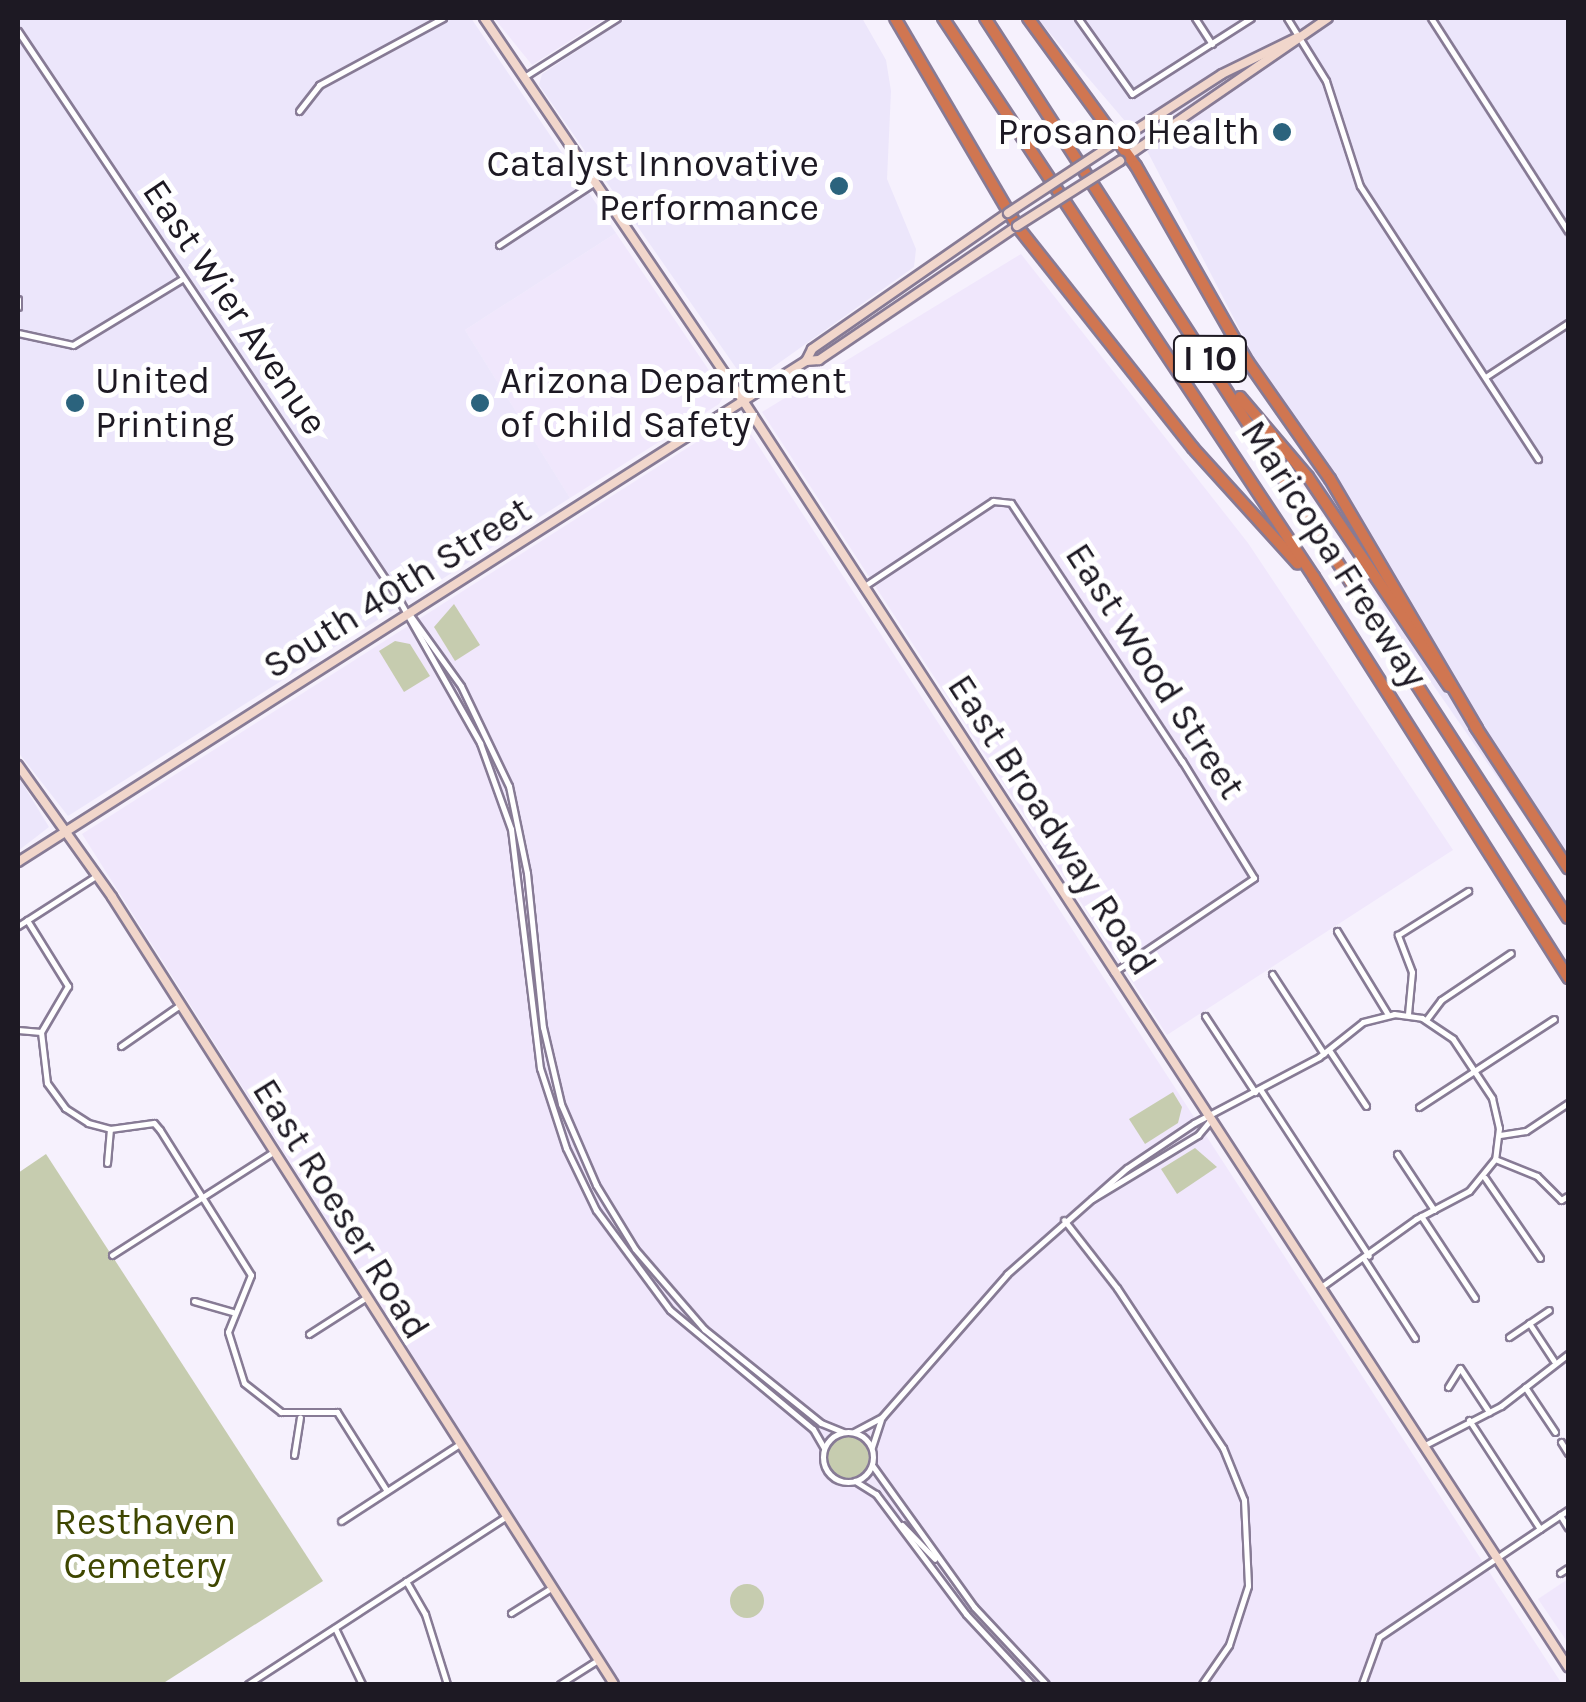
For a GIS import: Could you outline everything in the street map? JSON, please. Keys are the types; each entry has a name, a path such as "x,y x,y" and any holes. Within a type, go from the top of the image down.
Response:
{"highway":[{"path":"894,18 1017,226 1210,470 1314,578"},
{"name":"Maricopa Freeway","path":"942,18 1314,578 1568,978"},
{"name":"Maricopa Freeway","path":"985,18 1568,918"},
{"path":"1028,18 1125,159 1248,362 1330,479 1477,730"},
{"path":"1208,357 1308,476 1568,868"}],"main road":[{"name":"East Broadway Road","path":"484,18 744,402 1568,1667"},
{"name":"South 40th Street","path":"18,862 806,361 819,360 1017,226 1125,159 1328,18"},
{"name":"South 40th Street","path":"806,361 812,349 1008,212 1222,74 1298,38"},
{"name":"East Roeser Road","path":"18,765 180,1005 614,1684"}],"street":[{"path":"298,111 319,85 443,18"},
{"path":"524,78 617,18"},
{"path":"1078,18 1132,94 1251,18"},
{"path":"1196,18 1212,44"},
{"path":"1287,18 1326,81 1360,186 1538,459"},
{"path":"1432,18 1568,231"},
{"name":"East Wier Avenue","path":"18,31 407,614"},
{"path":"500,245 595,182"},
{"path":"18,333 73,344 182,280"},
{"path":"18,299 18,307"},
{"path":"1486,376 1568,323"},
{"name":"East Wood Street","path":"863,586 1003,499 1017,509 1254,878 1114,972"},
{"path":"407,614 422,624 469,700 509,786 551,1064 571,1130 608,1208 664,1286 704,1328 828,1428 854,1432 882,1417 973,1310 1064,1220 1127,1168 1326,1052 1358,1025 1388,1014 1408,1014 1426,1020 1453,1039 1496,1109 1500,1135 1495,1158 1484,1177 1321,1287"},
{"path":"407,614 472,729 500,794 518,876 540,1068 584,1187 625,1257 670,1310 813,1430 824,1448 829,1474 872,1490 966,1614 1032,1684"},
{"path":"18,926 96,876"},
{"path":"1408,1014 1412,972 1398,935 1468,891"},
{"path":"27,920 68,986 54,1001 41,1032 40,1054 56,1096 88,1122 110,1129 154,1123 251,1275 232,1312 232,1359 244,1383 262,1402 300,1416 337,1412 387,1491"},
{"path":"1338,931 1388,1014"},
{"path":"1426,1020 1441,1000 1511,953"},
{"path":"1272,974 1366,1106"},
{"path":"121,1046 180,1005"},
{"path":"1205,1016 1366,1257 1415,1338"},
{"path":"1419,1107 1554,1019"},
{"path":"18,1030 41,1032"},
{"path":"1500,1135 1526,1131 1568,1104"},
{"path":"1092,1199 1200,1134 1211,1119"},
{"path":"106,1163 110,1129"},
{"path":"112,1255 273,1152"},
{"path":"1397,1154 1434,1210"},
{"path":"1495,1158 1537,1176 1561,1200 1568,1196"},
{"path":"1484,1177 1540,1258"},
{"path":"1421,1216 1475,1298"},
{"path":"1064,1220 1146,1329 1222,1448 1244,1500 1248,1586 1229,1645 1202,1684"},
{"path":"309,1334 365,1298"},
{"path":"194,1301 232,1312"},
{"path":"1509,1337 1549,1310"},
{"path":"1529,1324 1554,1361"},
{"path":"1424,1446 1489,1412 1568,1354"},
{"path":"1448,1387 1460,1368 1489,1412"},
{"path":"1525,1387 1555,1432"},
{"path":"294,1454 300,1416"},
{"path":"882,1417 872,1450 872,1465 938,1560"},
{"path":"1469,1420 1540,1528"},
{"path":"824,1448 843,1432"},
{"path":"854,1432 872,1450"},
{"path":"1561,1442 1568,1453"},
{"path":"341,1521 458,1445"},
{"path":"855,1481 872,1465"},
{"path":"1362,1684 1380,1637 1568,1510"},
{"path":"1560,1515 1568,1528"},
{"path":"248,1684 505,1517"},
{"path":"896,1520 938,1560 1046,1684"},
{"path":"1560,1573 1568,1568"},
{"path":"406,1581 425,1614 447,1684"},
{"path":"511,1613 551,1588"},
{"path":"335,1628 362,1684"},
{"path":"560,1684 598,1660"}],"shaded area":[{"path":"18,18 471,18 616,233 465,330 570,498 68,816 18,752"},
{"path":"494,18 606,18 532,65"},
{"path":"627,18 862,18 886,60 891,91 887,179 916,249 914,267 748,385 539,85 542,74"},
{"path":"1037,18 1568,18 1568,879 1397,633 1142,141"},
{"path":"616,233 725,394 719,404 570,498 465,330"},
{"path":"1021,254 1248,543 1453,850 1167,1035 762,412"},
{"path":"731,420 743,422 1562,1684 621,1684 82,834"},
{"path":"18,776 49,827 18,851"},
{"path":"1568,1579 1568,1643 1538,1599"}],"green space":[{"path":"454,604 480,645 455,661 434,627"},
{"path":"395,641 410,644 430,676 404,692 379,651"},
{"path":"1173,1092 1182,1107 1178,1123 1145,1144 1129,1119"},
{"path":"1195,1148 1217,1167 1177,1194 1161,1169"},
{"name":"Resthaven Cemetery","path":"46,1154 323,1581 162,1684 18,1684 18,1173"},
{"path":"848,1436 863,1442 869,1457 863,1472 848,1478 833,1472 827,1457 833,1442"},
{"path":"747,1584 759,1589 764,1601 759,1613 747,1618 735,1613 730,1601 735,1589"}],"place":[{"name":"Prosano Health","path":"1282,132"},
{"name":"Catalyst Innovative Performance","path":"839,186"},
{"name":"United Printing","path":"75,403"},
{"name":"Arizona Department of Child Safety","path":"480,403"}]}
